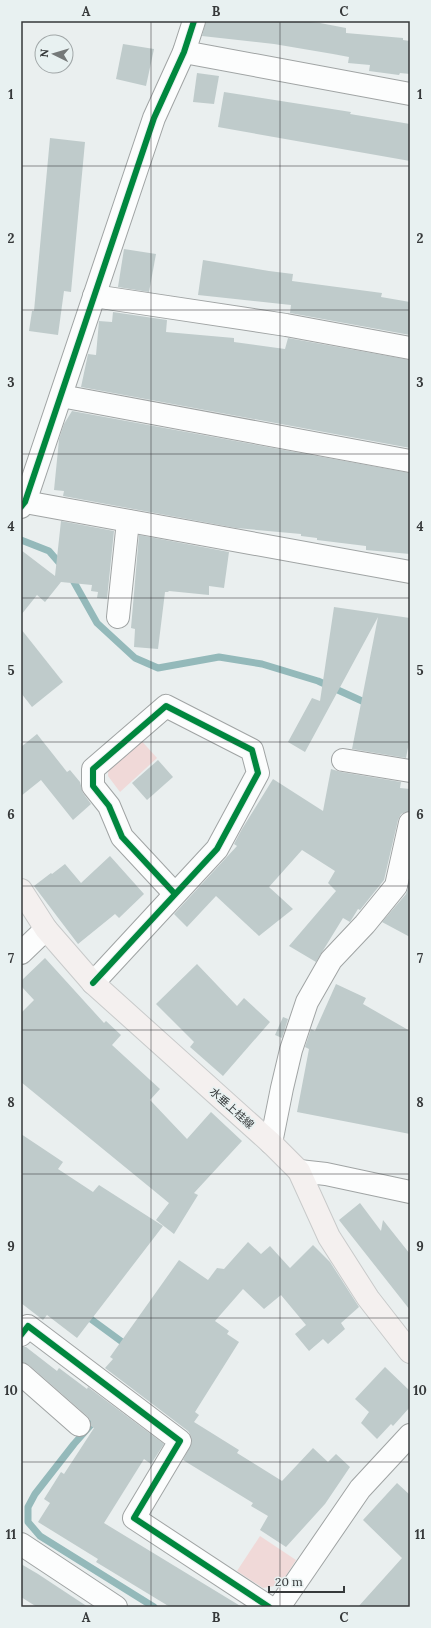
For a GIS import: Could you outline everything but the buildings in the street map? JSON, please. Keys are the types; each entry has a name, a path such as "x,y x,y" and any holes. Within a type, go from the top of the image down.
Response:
{"main road":[{"name":"水垂上桂線","path":"21,890 46,929 93,983 271,1143 299,1171 329,1237 368,1298 410,1352"}],"street":[{"path":"194,21 184,52 154,118 23,505 128,521 410,572"},
{"path":"184,52 410,94"},
{"path":"94,296 286,325 410,348"},
{"path":"61,396 410,461"},
{"path":"118,617 128,521"},
{"path":"93,983 217,849 258,773 252,750 166,706 93,769 93,786 109,806 122,837 175,894"},
{"path":"343,760 410,771"},
{"path":"271,1143 291,1050 307,1002 331,960 365,924 396,886 410,824"},
{"path":"21,953 46,929"},
{"path":"299,1171 326,1174 410,1192"},
{"path":"21,1334 28,1326 180,1441 134,1518 269,1607"},
{"path":"21,1374 79,1425"},
{"path":"279,1607 360,1489 410,1435"},
{"path":"21,1544 116,1607"}],"shaded area":[{"path":"138,737 157,758 120,792 108,776 109,761"},
{"path":"260,1536 296,1560 280,1585 263,1588 237,1571"}],"waterway":[{"path":"21,540 49,551 62,566"},
{"path":"70,575 97,623 135,658 158,668 219,657 262,664 318,681 362,701 370,701"},
{"path":"84,1314 129,1347"},
{"path":"97,1418 74,1444 35,1494 28,1507 28,1522 40,1536 154,1607"}],"cycle path":[{"path":"21,507 25,502 154,118 184,52 194,21"},
{"path":"93,983 217,849 258,773 252,750 166,706 93,769 93,786 109,806 122,837 175,894"},
{"path":"21,1335 28,1326 180,1441 134,1518 269,1607"}]}
